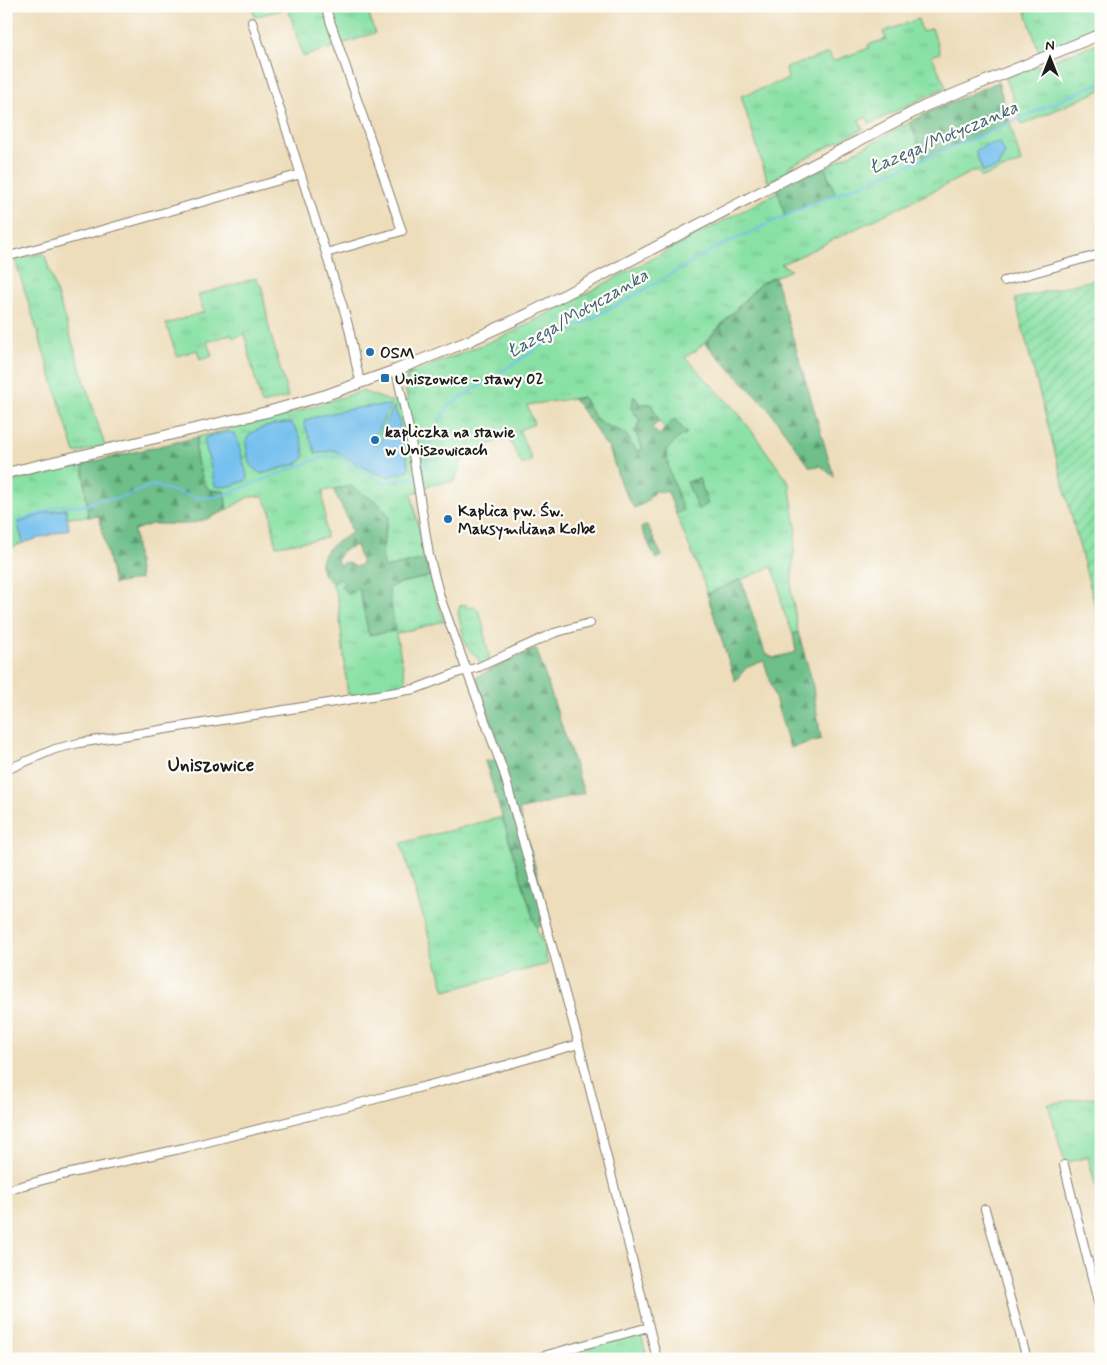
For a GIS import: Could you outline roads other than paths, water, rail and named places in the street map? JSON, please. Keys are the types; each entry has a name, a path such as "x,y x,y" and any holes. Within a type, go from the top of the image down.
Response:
{"street":[{"path":"325,6 402,230 326,253"},
{"path":"252,22 347,320 361,383"},
{"path":"6,473 267,412 361,383 483,336 925,106 1101,34"},
{"path":"6,257 301,174"},
{"path":"1004,281 1101,254"},
{"path":"396,370 405,407 431,564 440,597 504,773 579,1044 657,1359"},
{"path":"6,770 55,749 79,743 415,689 479,667 546,636 590,623"},
{"path":"6,1190 62,1175 184,1148 506,1065 579,1044"},
{"path":"1064,1165 1101,1314"},
{"path":"985,1208 1027,1359"},
{"path":"532,1359 649,1327"}],"water":[{"path":"1000,142 1005,154 999,167 983,172 975,151 986,145"},
{"path":"391,405 377,432 370,437 371,443 376,445 381,442 382,437 380,433 394,407 409,467 407,472 387,477 368,470 334,450 316,454 304,424 305,420 348,410"},
{"path":"291,423 297,431 302,443 304,457 299,463 261,474 254,469 250,462 246,446 247,439 250,434 261,428"},
{"path":"228,432 234,434 237,439 248,479 236,484 219,487 215,486 204,439"},
{"path":"66,509 69,529 23,543 18,523 49,512"}],"waterway":[{"name":"Łazęga/Motyczanka","path":"419,476 426,466 432,433 448,406 546,343 632,297 716,248 805,207 999,128 1101,82"},
{"name":"Łazęga/Motyczanka","path":"16,522 62,505 85,506 99,499 113,499 130,495 152,485 197,498 221,496 323,457 336,456 384,483 415,477"}],"place":[{"name":"OSM","path":"370,352"},
{"name":"Uniszowice - stawy 02","path":"385,378"},
{"name":"kapliczka na stawie w Uniszowicach","path":"375,440"},
{"name":"Kaplica pw. Św. Maksymiliana Kolbe","path":"448,519"}],"district":[{"name":"Uniszowice","path":"211,764"}]}
